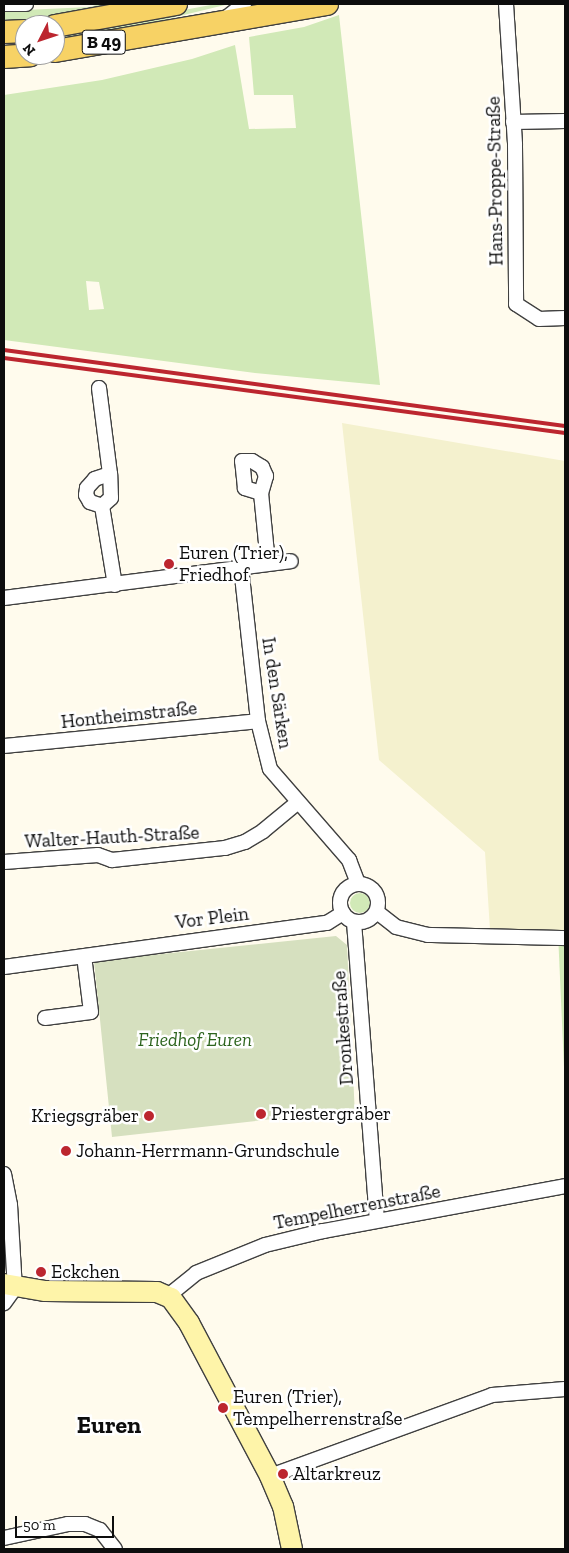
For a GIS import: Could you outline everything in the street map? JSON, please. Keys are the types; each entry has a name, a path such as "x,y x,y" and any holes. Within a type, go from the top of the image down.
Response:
{"main road":[{"name":"B 49","path":"65,24 176,4"},
{"name":"B 49","path":"65,49 223,20 327,4"}],"street":[{"path":"4,4 26,4"},
{"path":"223,20 244,4"},
{"name":"Hans-Proppe-Straße","path":"506,4 514,122 516,304 539,319 565,318"},
{"path":"514,122 565,121"},
{"path":"99,388 112,491 102,506 115,585"},
{"path":"102,506 90,502 87,488 95,479 110,474"},
{"path":"261,493 268,563"},
{"path":"4,598 291,561"},
{"name":"In den Särken","path":"241,567 258,721 270,769 349,860 358,883"},
{"name":"Hontheimstraße","path":"4,746 258,721"},
{"name":"Walter-Hauth-Straße","path":"4,862 98,855 112,860 225,848 245,842 263,832 298,802"},
{"path":"358,883 374,890 379,901 377,912 370,920 354,922 343,914 340,902 344,891 358,883"},
{"path":"377,912 386,922 417,934 482,938 565,938"},
{"name":"Vor Plein","path":"4,967 327,923 343,914"},
{"name":"Dronkestraße","path":"354,922 377,1220"},
{"path":"45,1018 91,1012 84,956"},
{"path":"4,1174 10,1205 7,1292 162,1294 189,1323 270,1476 283,1506 292,1549"},
{"name":"Tempelherrenstraße","path":"162,1294 196,1273 265,1244 377,1220 565,1186"},
{"path":"270,1476 492,1395 565,1389"},
{"path":"4,1538 68,1524 85,1524 100,1530 115,1549"}],"shaded area":[{"path":"342,423 565,461 565,932 490,930 485,852 379,760"}],"green space":[{"path":"101,4 141,4 65,17 65,15 15,15 15,25 4,27 4,11 89,7"},
{"path":"216,4 229,4 159,21 144,28 65,44 65,32"},
{"path":"339,15 380,385 255,373 4,340 4,95 102,80 192,59 235,45 249,129 296,128 293,95 254,95 249,37 304,27","holes":["86,281 99,282 104,309 89,310"]},
{"path":"360,893 367,896 370,903 367,910 360,913 353,910 350,903 353,896"},
{"path":"565,932 565,1090 558,933"},
{"name":"Friedhof Euren","path":"336,936 347,945 355,1116 273,1119 112,1137 94,961"}],"railway":[{"path":"4,350 565,426"},
{"path":"4,358 565,433"}],"place":[{"name":"Euren (Trier), Friedhof","path":"169,564"},
{"name":"Priestergräber","path":"261,1114"},
{"name":"Kriegsgräber","path":"149,1116"},
{"name":"Johann-Herrmann-Grundschule","path":"66,1151"},
{"name":"Eckchen","path":"41,1272"},
{"name":"Euren (Trier), Tempelherrenstraße","path":"223,1408"},
{"name":"Altarkreuz","path":"283,1474"}],"district":[{"name":"Euren","path":"109,1425"}]}
